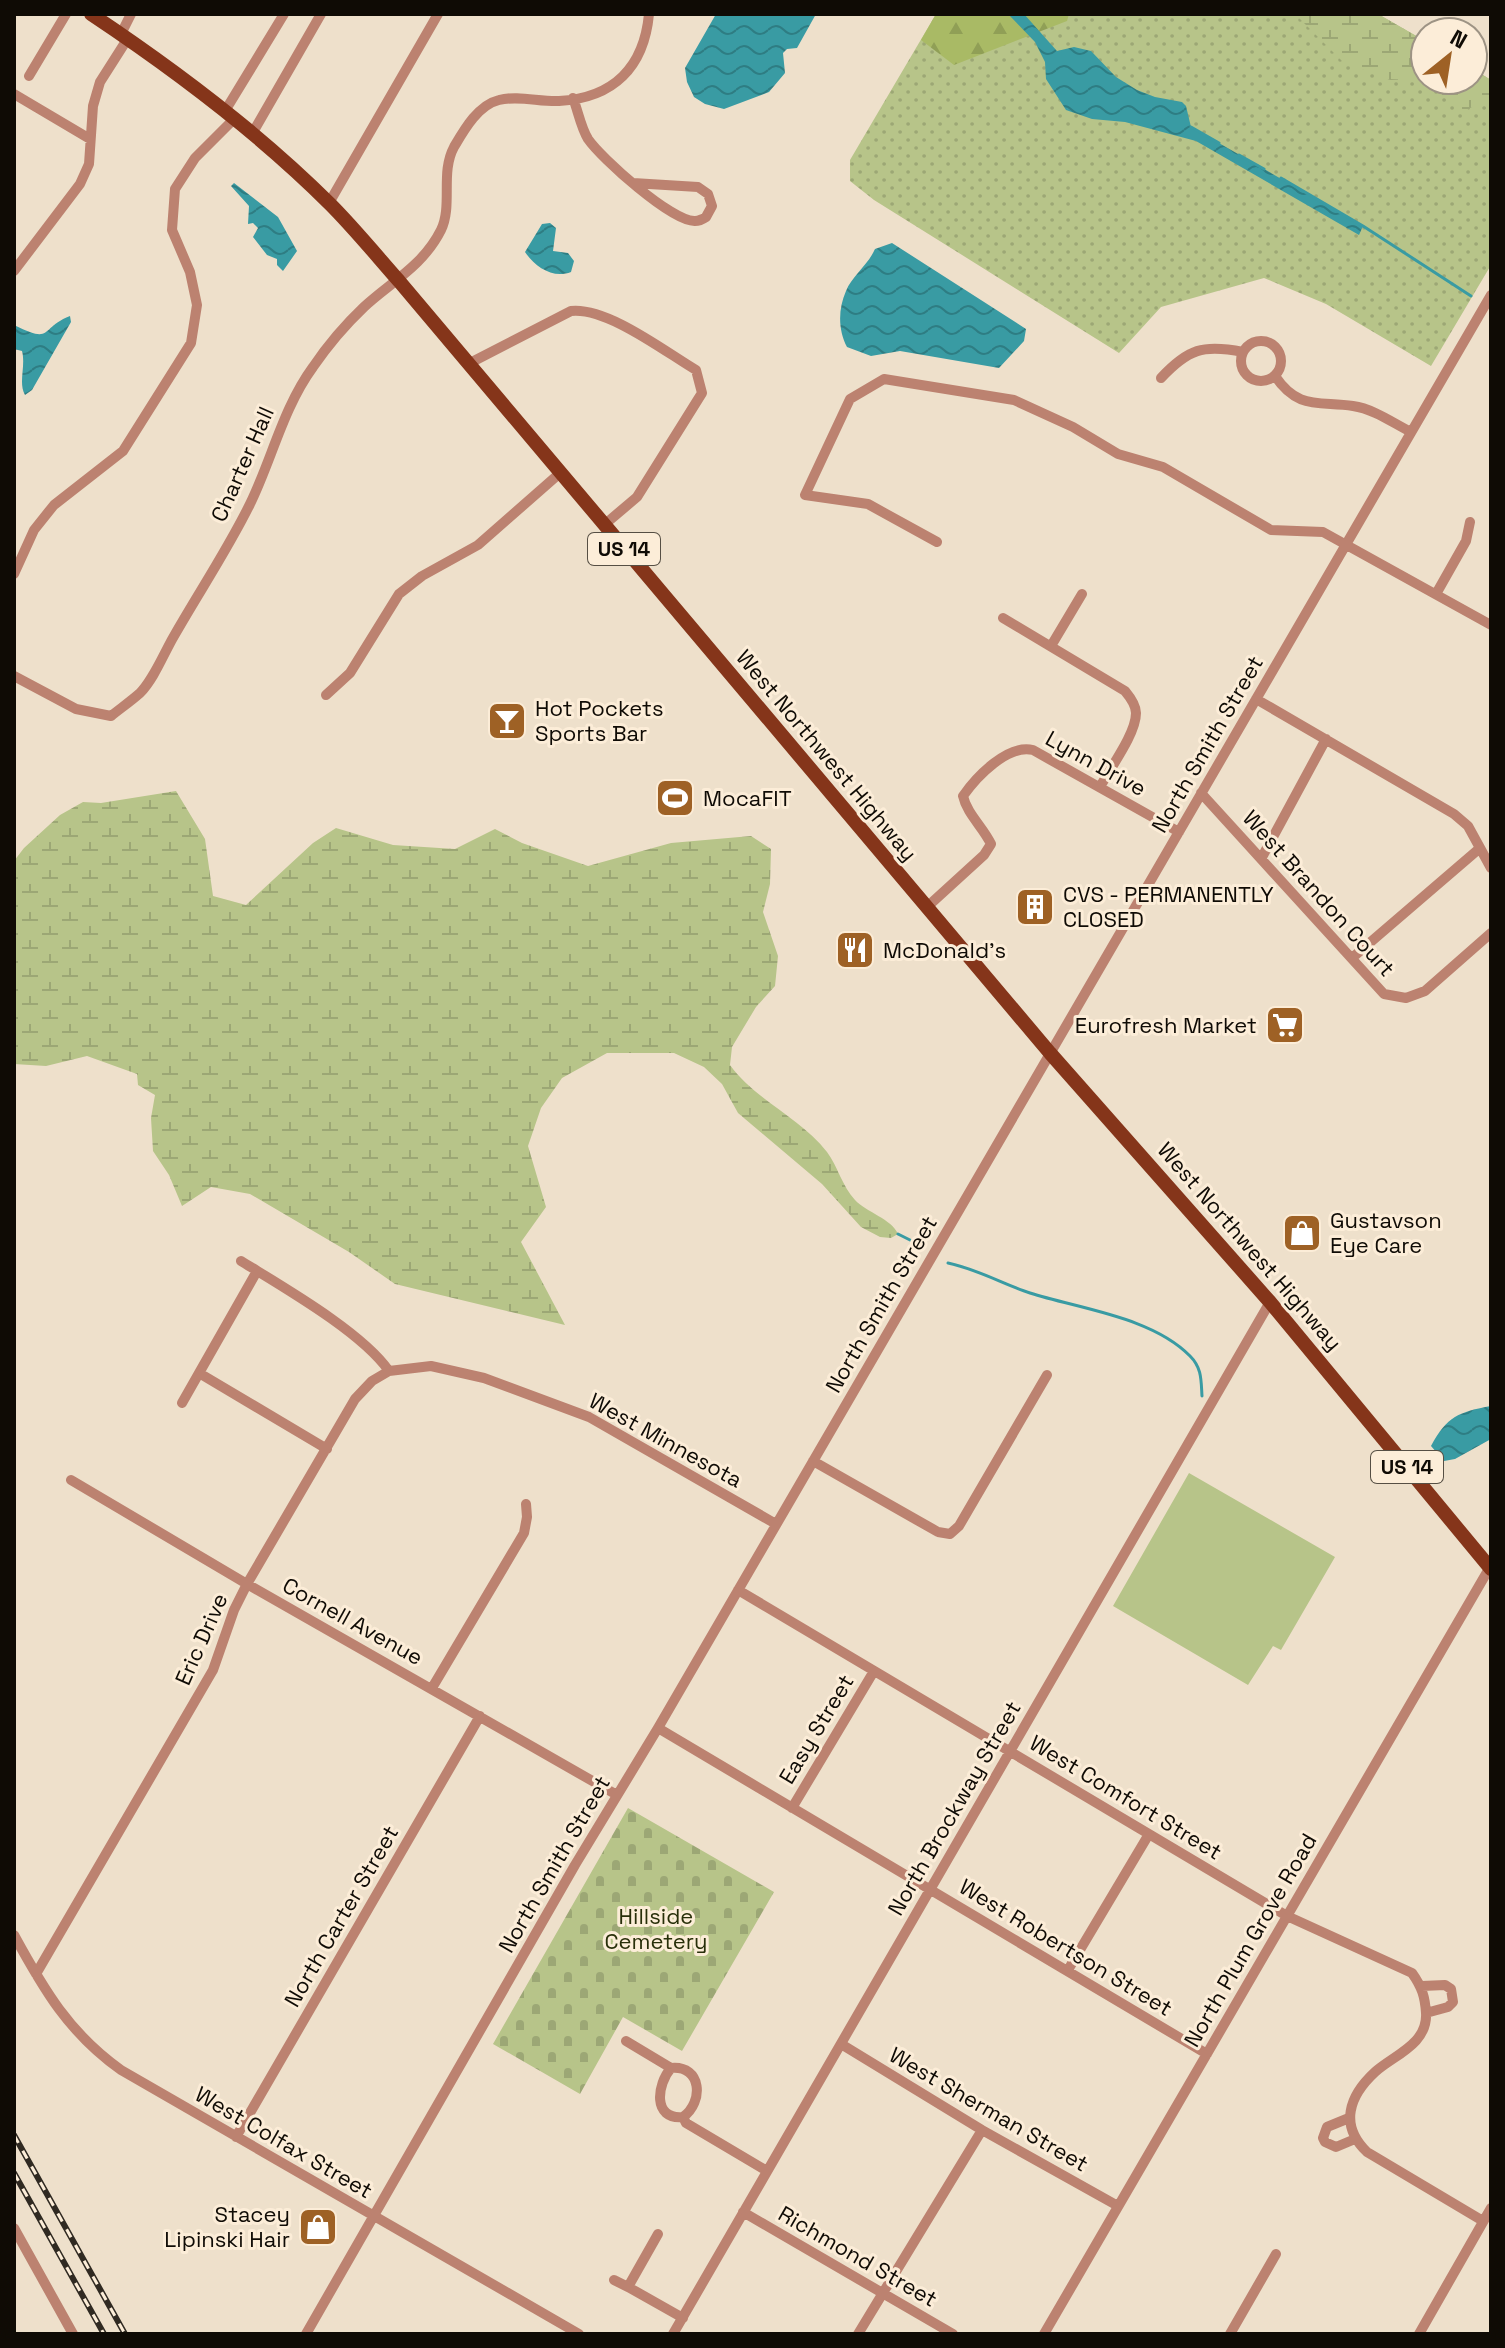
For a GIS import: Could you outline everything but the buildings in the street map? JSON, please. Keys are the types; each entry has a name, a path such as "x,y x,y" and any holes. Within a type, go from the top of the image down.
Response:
{"main road":[{"name":"West Northwest Highway","path":"91,14 229,115 329,203 399,281 1050,1053 1270,1302 1490,1568"}],"street":[{"path":"29,76 66,14"},
{"path":"14,271 80,184 89,164 93,106 100,82 124,36 131,14"},
{"path":"14,574 34,530 54,505 123,451 191,343 197,305 190,272 172,230 175,189 229,115 284,14"},
{"path":"252,134 321,14"},
{"path":"329,203 438,14"},
{"name":"Charter Hall","path":"14,676 76,709 111,716 142,691 250,504 289,407 311,369 344,326 367,304 399,281 426,252 442,228 452,151 472,118 498,100 560,101 612,86 624,78 638,59 649,14"},
{"path":"14,94 90,139"},
{"path":"573,98 588,139 646,196 696,222 706,217 712,206 708,194 698,187 633,183"},
{"name":"North Smith Street","path":"306,2334 1491,295"},
{"path":"468,364 571,311 586,309 605,315 696,370 702,393 637,497 604,525"},
{"path":"1251,343 1270,344 1280,354 1281,361 1275,376 1259,382 1249,378 1241,365 1243,352 1251,343"},
{"path":"1161,378 1179,359 1199,350 1222,348 1243,352"},
{"path":"1275,376 1299,400 1316,405 1353,406 1372,411 1411,432"},
{"path":"937,542 868,504 805,495 850,399 884,379 1014,400 1073,427 1118,454 1163,467 1271,530 1323,532 1491,625"},
{"path":"326,695 350,673 399,594 422,576 478,545 560,473"},
{"path":"1436,594 1466,541 1470,522"},
{"path":"1051,646 1082,594"},
{"path":"1003,618 1125,691 1137,711 1133,729 1100,787"},
{"path":"1256,699 1454,814 1468,826 1491,868"},
{"path":"1261,859 1326,739"},
{"name":"Lynn Drive","path":"927,907 984,855 991,844 965,806 963,796 969,787 1012,751 1023,747 1179,832"},
{"name":"West Brandon Court","path":"1201,793 1384,994 1406,998 1425,991 1491,933"},
{"path":"1352,958 1480,848"},
{"path":"241,1261 377,1353 389,1371"},
{"path":"182,1403 257,1271"},
{"name":"North Brockway Street","path":"673,2334 1270,1302"},
{"name":"West Minnesota","path":"389,1371 431,1366 484,1378 589,1417 776,1524"},
{"name":"Eric Drive","path":"36,1974 213,1670 234,1610 247,1584 355,1399 372,1381 389,1371"},
{"path":"199,1373 327,1449"},
{"path":"813,1461 938,1532 950,1534 959,1526 1047,1375"},
{"name":"Cornell Avenue","path":"71,1480 617,1795"},
{"path":"432,1688 524,1533 526,1504"},
{"name":"North Plum Grove Road","path":"1044,2334 1490,1568"},
{"name":"West Comfort Street","path":"738,1590 1287,1916 1395,1964 1412,1973 1422,1986 1445,1985 1451,1989 1453,2002 1448,2007 1426,2013"},
{"name":"Easy Street","path":"792,1808 874,1671"},
{"name":"North Carter Street","path":"236,2137 480,1716"},
{"name":"West Robertson Street","path":"658,1728 1207,2054"},
{"path":"1068,1970 1149,1834"},
{"name":"West Colfax Street","path":"14,1935 57,2009 99,2055 579,2334"},
{"path":"1422,1986 1427,2020 1420,2037 1375,2072 1357,2093 1349,2118 1355,2139 1367,2152 1483,2221"},
{"path":"626,2041 671,2068 680,2067 692,2076 699,2086 697,2097 690,2112 683,2117 677,2118 665,2111 659,2102 660,2090 671,2068"},
{"name":"West Sherman Street","path":"841,2044 982,2130 1118,2206"},
{"path":"683,2117 686,2123 767,2171"},
{"path":"1349,2118 1327,2127 1323,2138 1336,2147 1355,2139"},
{"path":"858,2334 982,2130"},
{"path":"1419,2334 1491,2208"},
{"name":"Richmond Street","path":"743,2212 953,2334"},
{"path":"14,2228 73,2334"},
{"path":"628,2287 658,2234"},
{"path":"1230,2334 1276,2254"},
{"path":"614,2280 683,2318"}],"green space":[{"path":"936,14 1378,14 1409,32 1409,96 1489,96 1491,80 1491,265 1431,366 1326,304 1264,278 1161,307 1119,353 874,200 850,181 850,160"},
{"path":"936,14 1069,14 1067,21 954,65 921,40"},
{"path":"1295,14 1378,14 1409,32 1409,79 1390,80 1343,62"},
{"path":"1443,96 1488,96 1463,113"},
{"path":"176,791 205,839 213,896 246,905 313,843 336,828 393,845 455,849 495,829 522,843 588,866 671,843 751,836 771,849 770,884 763,912 778,956 775,986 756,1007 732,1047 730,1065 752,1088 816,1140 831,1158 855,1200 890,1224 898,1234 891,1238 880,1237 861,1227 822,1184 738,1113 722,1084 704,1067 674,1053 607,1053 562,1078 541,1108 528,1146 546,1207 521,1242 565,1325 395,1284 349,1252 250,1194 211,1187 182,1206 169,1175 153,1151 151,1118 155,1095 138,1085 137,1074 87,1056 46,1066 14,1064 14,861 60,815 83,802 101,803"},
{"path":"1189,1473 1335,1557 1281,1650 1273,1646 1248,1685 1113,1606"},
{"name":"Hillside Cemetery","path":"628,1808 774,1892 682,2051 623,2017 580,2094 493,2044"}],"water":[{"path":"716,14 816,14 797,48 787,49 783,53 785,73 769,92 724,109 705,104 694,97 685,68"},
{"path":"1008,14 1024,14 1057,51 1074,47 1091,51 1116,77 1137,90 1182,102 1186,106 1191,127 1363,226 1359,235 1196,141 1125,122 1092,119 1066,110 1046,79 1045,62 1035,42"},
{"path":"234,183 278,217 297,251 283,271 277,265 277,259 267,255 253,237 258,228 253,223 248,224 249,206 231,186"},
{"path":"550,223 556,228 553,251 568,253 574,261 571,272 551,273 525,252 542,224"},
{"path":"892,243 1026,329 1024,341 999,368 900,351 871,356 847,347 840,319 846,291 875,249"},
{"path":"70,316 71,322 32,390 25,395 22,385 23,357 22,351 14,349 14,325 41,334"},
{"path":"1491,1406 1491,1439 1455,1459 1444,1461 1431,1446 1443,1428 1462,1413"}],"waterway":[{"path":"1191,127 1219,143"},
{"path":"1239,155 1264,169"},
{"path":"1281,178 1363,226 1471,296"},
{"path":"898,1234 918,1244"},
{"path":"948,1263 1030,1293 1114,1316 1156,1332 1174,1343 1197,1365 1202,1396"}],"railway":[{"path":"14,2135 125,2334"},
{"path":"14,2173 104,2334"}],"place":[{"name":"Hot Pockets Sports Bar","path":"507,721"},
{"name":"MocaFIT","path":"675,798"},
{"name":"CVS - PERMANENTLY CLOSED","path":"1035,907"},
{"name":"McDonald's","path":"855,950"},
{"name":"Eurofresh Market","path":"1285,1025"},
{"name":"Gustavson Eye Care","path":"1302,1233"},
{"name":"Stacey Lipinski Hair","path":"318,2227"}]}
